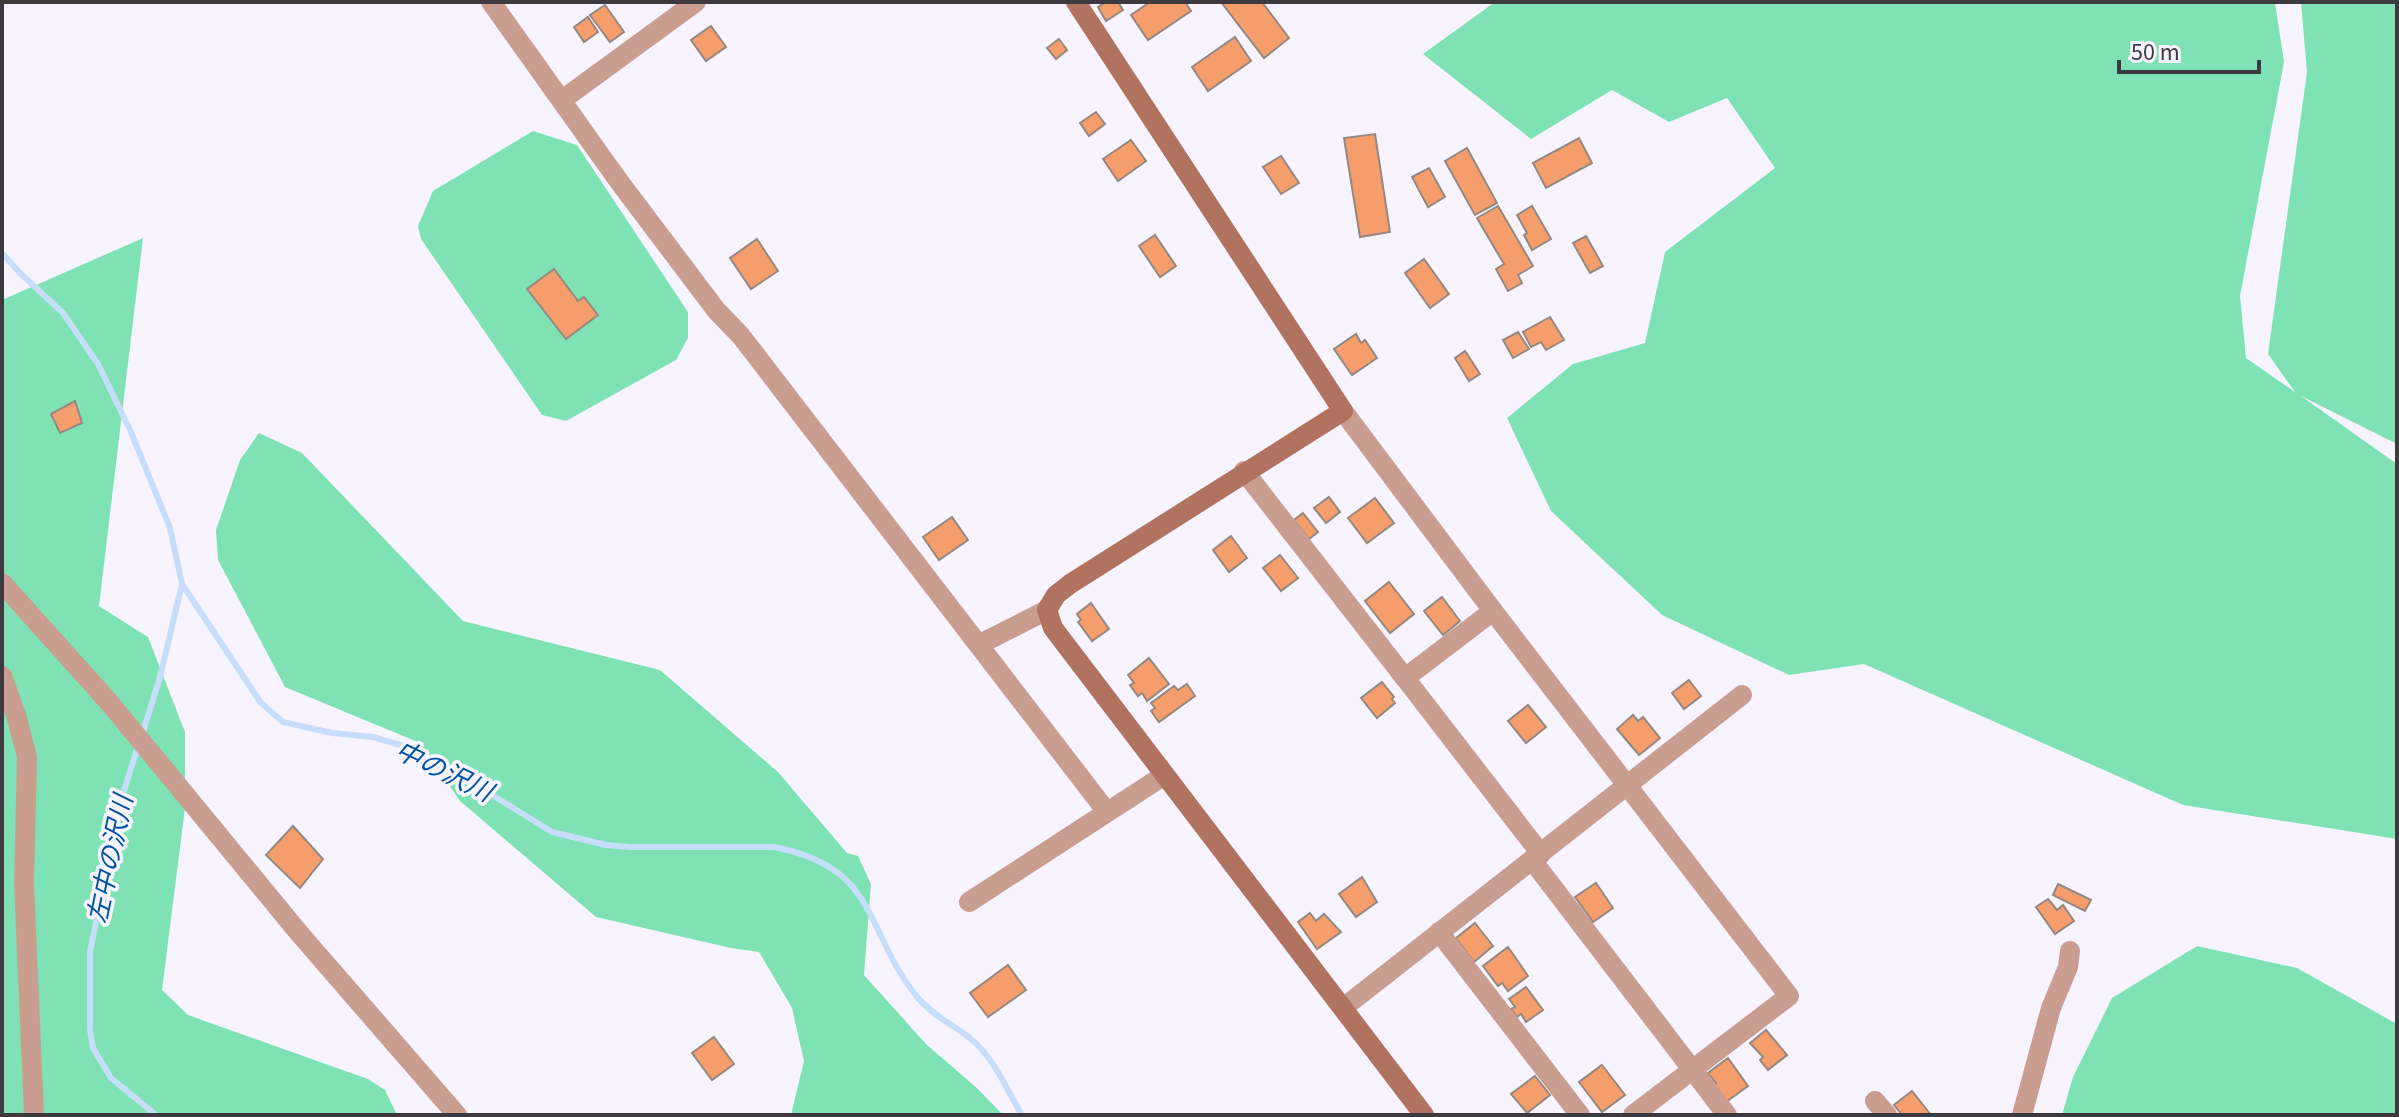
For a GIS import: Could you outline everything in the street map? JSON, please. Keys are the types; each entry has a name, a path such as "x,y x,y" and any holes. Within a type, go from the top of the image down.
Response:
{"street":[{"path":"491,2 716,310 741,336 1107,812"},
{"path":"562,100 696,2"},
{"path":"1076,2 1343,411 1789,996 1633,1115"},
{"path":"980,644 1047,610 1056,595 1070,584 1343,411"},
{"path":"1244,471 1405,678 1727,1115"},
{"path":"2,583 108,701 299,933 457,1115"},
{"path":"1047,610 1053,628 1163,776 1424,1115"},
{"path":"1405,678 1493,611"},
{"path":"2,676 27,757 24,883 34,1115"},
{"path":"1343,1008 1742,695"},
{"path":"969,902 1163,776"},
{"path":"1439,932 1580,1115"},
{"path":"2022,1115 2051,1008 2068,967 2070,951"}],"green space":[{"path":"1495,2 2275,2 2284,62 2240,296 2246,358 2295,392 2268,354 2307,72 2301,2 2397,2 2397,444 2301,396 2397,464 2397,839 2183,805 1864,664 1789,675 1662,615 1551,511 1507,418 1573,364 1645,343 1665,252 1775,168 1727,98 1669,122 1612,90 1531,139 1423,54"},
{"path":"533,131 577,145 688,312 688,338 676,360 566,421 542,415 421,239 418,226 433,191"},
{"path":"143,238 99,606 148,637 185,732 185,808 162,990 188,1015 368,1079 385,1090 397,1115 2,1115 2,300"},
{"path":"259,433 302,453 463,621 660,670 778,772 847,853 858,856 871,884 864,975 926,1044 1003,1115 791,1115 804,1061 792,1008 759,952 596,917 460,801 420,743 285,687 218,560 216,530 240,460"},
{"path":"2197,946 2297,968 2397,1024 2397,1115 2062,1115 2073,1077 2112,998"}],"building":[{"path":"1106,2 1118,2 1123,10 1106,21 1098,7"},
{"path":"1150,2 1185,2 1191,11 1148,40 1131,15"},
{"path":"1221,2 1262,2 1289,38 1264,58"},
{"path":"605,5 624,32 610,42 590,15"},
{"path":"588,17 598,32 584,42 574,27"},
{"path":"711,26 726,47 706,61 691,40"},
{"path":"1235,37 1251,61 1208,91 1192,67"},
{"path":"1059,39 1067,50 1056,59 1047,48"},
{"path":"1096,112 1105,124 1089,136 1080,123"},
{"path":"1375,134 1390,232 1360,237 1344,138"},
{"path":"1579,138 1592,163 1546,188 1533,163"},
{"path":"1131,140 1146,161 1118,181 1103,159"},
{"path":"1467,148 1497,203 1475,215 1445,161"},
{"path":"1281,156 1299,183 1281,194 1263,167"},
{"path":"1429,168 1445,197 1428,207 1412,177"},
{"path":"1498,206 1533,266 1518,275 1522,283 1508,291 1496,269 1504,264 1477,218"},
{"path":"1532,206 1551,239 1532,250 1517,215"},
{"path":"1155,235 1176,266 1160,277 1139,246"},
{"path":"1586,236 1603,266 1590,273 1573,243"},
{"path":"757,239 778,271 751,289 730,258"},
{"path":"1424,259 1449,294 1430,308 1405,273"},
{"path":"554,269 578,301 584,297 598,315 566,339 527,289"},
{"path":"1550,317 1564,340 1546,350 1541,342 1531,347 1523,332"},
{"path":"1518,332 1529,349 1513,358 1503,340"},
{"path":"1356,334 1361,343 1365,340 1377,358 1352,375 1334,349"},
{"path":"1465,351 1480,374 1469,381 1455,358"},
{"path":"75,401 82,423 60,433 51,414"},
{"path":"1329,497 1340,512 1326,523 1314,508"},
{"path":"1375,498 1394,523 1367,543 1348,518"},
{"path":"1303,513 1318,532 1309,539 1294,520"},
{"path":"952,517 968,540 939,560 923,537"},
{"path":"1231,536 1247,558 1229,572 1213,550"},
{"path":"1280,555 1298,578 1281,591 1263,568"},
{"path":"1389,582 1414,614 1390,633 1365,601"},
{"path":"1442,597 1460,621 1443,635 1424,611"},
{"path":"1091,603 1109,629 1092,641 1078,622 1081,620 1077,614"},
{"path":"1149,658 1169,684 1147,701 1142,693 1138,696 1130,685 1134,683 1128,675"},
{"path":"1689,680 1701,696 1684,709 1672,693"},
{"path":"1382,682 1395,703 1377,718 1361,698"},
{"path":"1187,684 1195,696 1159,722 1151,711 1155,708 1151,703 1174,686 1178,690"},
{"path":"1528,705 1546,727 1526,743 1508,721"},
{"path":"1633,715 1638,721 1643,717 1660,738 1639,755 1617,729"},
{"path":"293,826 323,859 300,888 266,855"},
{"path":"1362,877 1377,902 1356,917 1339,894"},
{"path":"1596,883 1613,908 1593,922 1575,897"},
{"path":"2058,884 2091,900 2085,911 2053,895"},
{"path":"2048,899 2057,910 2063,905 2074,921 2055,934 2036,907"},
{"path":"1310,913 1316,921 1324,914 1341,932 1317,949 1298,922"},
{"path":"1475,923 1493,946 1474,962 1456,938"},
{"path":"1508,947 1528,976 1508,991 1502,983 1498,986 1483,966"},
{"path":"1008,965 1026,990 988,1017 970,993"},
{"path":"1526,987 1543,1010 1526,1022 1521,1014 1517,1017 1511,1009 1515,1007 1509,999"},
{"path":"1766,1030 1787,1055 1768,1070 1760,1060 1763,1057 1750,1043"},
{"path":"714,1037 734,1064 712,1080 692,1053"},
{"path":"1728,1058 1748,1086 1726,1102 1708,1073"},
{"path":"1602,1065 1625,1095 1602,1112 1579,1082"},
{"path":"1535,1076 1550,1095 1527,1113 1511,1094"},
{"path":"1912,1091 1931,1115 1902,1115 1894,1105"}],"waterway":[{"name":"中の沢川","path":"2,253 63,313 98,364 131,432 170,528 182,584 261,703 283,722 332,733 373,737 407,747 475,782 552,832 606,845 774,847 808,856 833,870 852,886 900,973 918,998 979,1047 1022,1115"},
{"name":"左中の沢川","path":"142,735 160,677 182,584"},
{"name":"左中の沢川","path":"138,746 119,807 90,952 90,1029 93,1048 111,1078 156,1115"}]}
